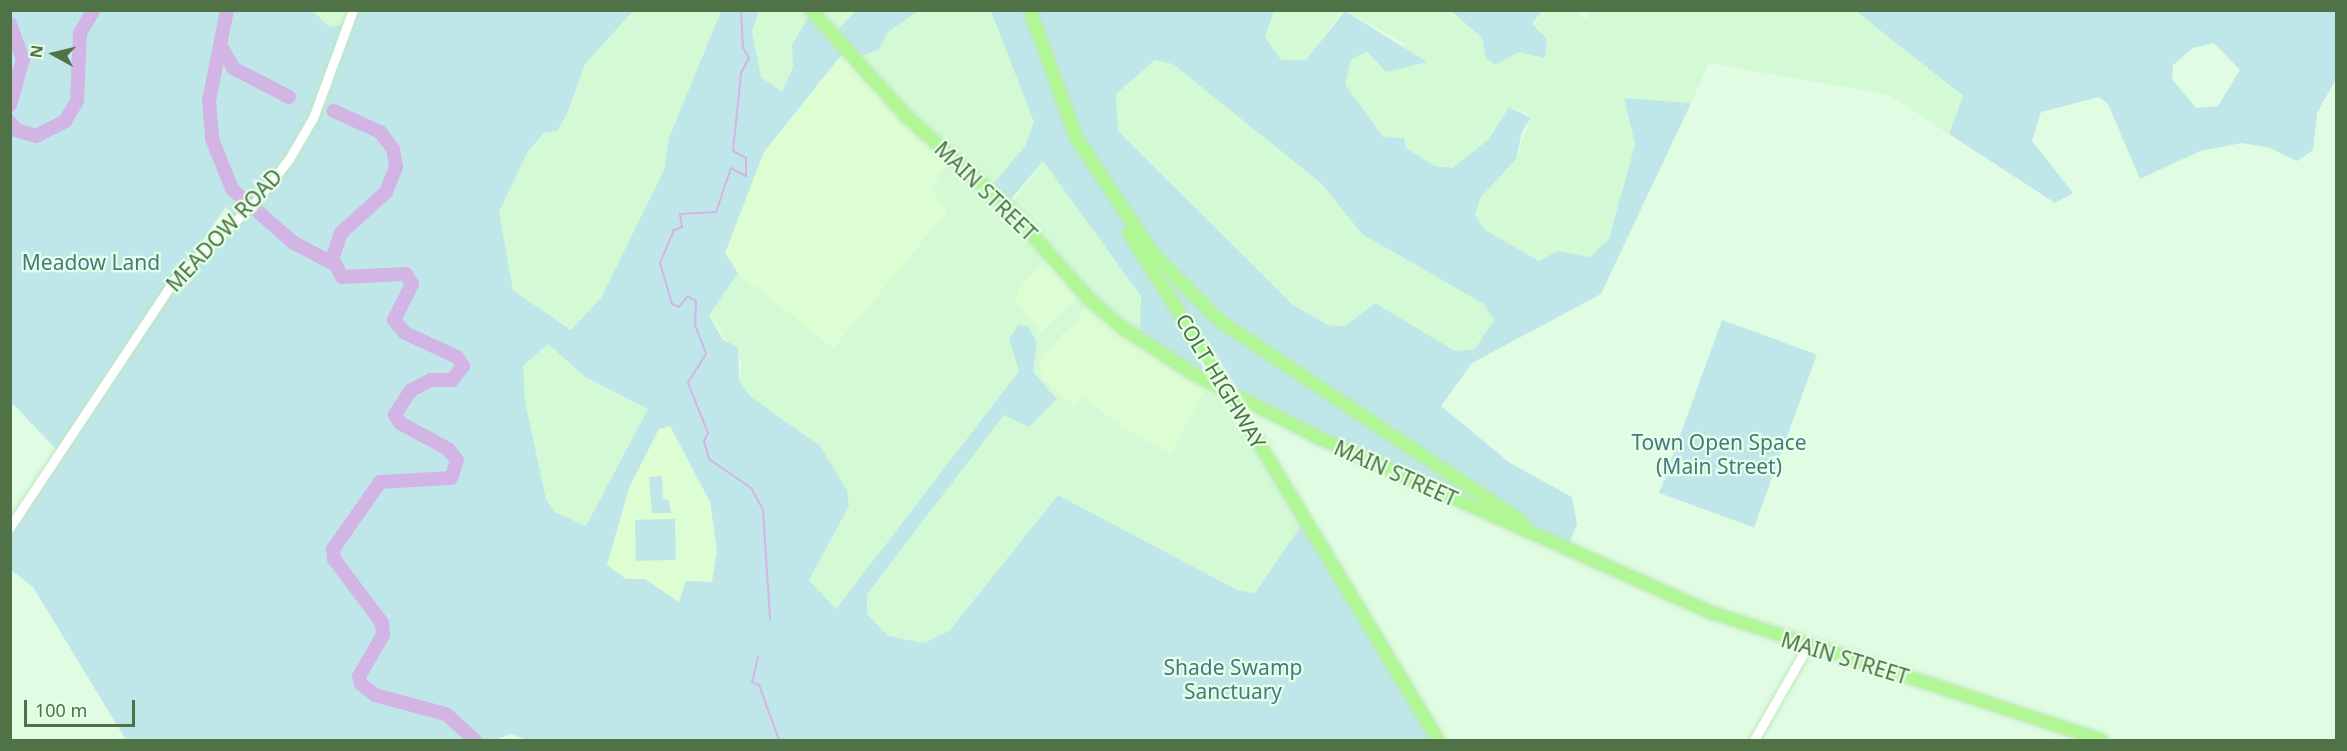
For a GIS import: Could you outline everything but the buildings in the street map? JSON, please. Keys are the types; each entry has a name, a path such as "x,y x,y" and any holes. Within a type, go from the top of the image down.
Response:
{"highway":[{"name":"MAIN STREET","path":"812,10 906,116 1009,208 1089,299 1126,331 1281,420 1710,612 1807,647 2102,741"},
{"name":"COLT HIGHWAY","path":"1030,10 1074,134 1105,195 1202,349 1438,741"},
{"path":"1074,134 1154,254 1220,321 1567,548"}],"street":[{"name":"MEADOW ROAD","path":"10,527 174,280 257,200 313,118 353,10"},
{"path":"1754,741 1807,647"}],"shaded area":[{"path":"1592,10 1856,10 1963,97 1949,134 1890,95 1709,63 1691,103 1624,98 1635,144 1609,239 1590,257 1558,251 1539,261 1485,230 1475,214 1481,197 1516,159 1531,118 1525,112 1509,107 1489,139 1453,169 1435,166 1406,148 1404,138 1383,137 1344,83 1351,60 1367,51 1408,45 1345,11 1450,11 1482,38 1486,57 1495,65 1519,52 1542,11 1572,11 1587,19"},
{"path":"313,11 353,11 348,23 328,27"},
{"path":"633,11 721,11 669,138 664,170 601,298 572,330 513,290 499,212 528,151 544,133 557,131 567,114 585,64"},
{"path":"759,11 856,11 833,34 812,12 792,45 793,67 782,92 761,77 752,31"},
{"path":"918,11 991,11 1029,98 1035,122 1025,146 989,189 854,59 879,49 888,32"},
{"path":"1274,11 1342,11 1307,60 1281,60 1265,37"},
{"path":"842,54 949,160 930,188 947,212 834,348 738,273 725,253 753,169"},
{"path":"1155,60 1173,64 1322,184 1362,234 1484,304 1495,320 1475,349 1455,351 1375,303 1345,326 1328,325 1293,305 1118,131 1116,94"},
{"path":"949,160 1009,208 1043,161 1141,296 1140,341 1077,323 1060,336 1075,406 1083,395 1116,423 1171,453 1209,382 1253,405 1247,423 1305,520 1255,593 1237,590 1058,495 949,631 924,643 888,636 867,614 867,594 1033,372 1037,343 1028,327 1018,325 1009,339 1019,371 836,609 809,580 849,506 820,446 751,397 739,380 742,363 709,315 738,273 834,348"},
{"path":"1050,254 1083,293 1041,332 1016,302 1017,291"},
{"path":"1089,299 1209,382 1171,454 1116,423 1083,396 1075,406 1044,379 1039,367 1043,355 1077,323"},
{"path":"548,344 585,377 648,409 586,526 553,512 546,499 525,401 523,366"},
{"path":"670,426 710,502 717,550 712,582 694,578 679,603 645,579 626,579 607,566 629,488 659,429"}],"green space":[{"path":"1450,10 1542,11 1532,24 1547,39 1545,58 1519,52 1495,65 1486,58 1482,38"},
{"path":"11,11 313,11 329,27 348,23 353,11 633,11 585,64 567,114 557,131 544,133 528,151 499,212 513,290 571,330 601,298 664,170 669,138 721,11 759,11 752,31 761,77 782,92 793,67 792,45 812,11 833,34 856,11 918,11 888,32 879,49 854,59 842,54 764,152 725,253 738,273 709,315 723,340 738,347 739,380 751,397 820,446 847,490 849,506 809,580 836,609 1019,371 1009,339 1018,325 1028,326 1037,343 1033,372 1057,399 1029,427 1004,415 867,594 867,614 888,636 924,643 949,631 1058,495 1237,590 1255,593 1305,520 1438,740 528,740 510,734 496,740 126,740 33,587 11,570 10,527 59,452 11,402","holes":["226,207 236,220 196,255 195,251","548,344 585,377 648,409 586,526 554,512 546,499 525,401 523,366","670,426 710,502 717,550 712,582 686,581 679,602 645,579 626,579 607,565 629,488 659,429"]},
{"path":"991,11 1274,11 1265,37 1281,60 1306,60 1345,11 1427,62 1386,72 1367,51 1351,60 1345,84 1383,137 1404,138 1406,148 1435,166 1453,168 1489,139 1509,107 1531,118 1522,131 1516,159 1481,197 1475,214 1485,230 1539,261 1558,251 1590,257 1609,239 1635,144 1624,98 1691,103 1601,294 1472,363 1441,406 1510,463 1572,497 1577,524 1567,548 1393,471 1140,341 1141,296 1043,161 1006,205 989,189 1025,146 1034,122","holes":["1155,60 1173,64 1322,184 1362,234 1484,304 1494,320 1475,349 1455,351 1375,303 1345,326 1328,325 1293,305 1118,131 1116,94"]},
{"path":"1856,11 2336,11 2336,79 2317,113 2313,150 2297,161 2270,148 2242,143 2200,151 2140,179 2108,104 2099,97 2041,112 2032,141 2073,193 2055,203 1949,134 1963,96","holes":["2214,43 2240,70 2218,106 2196,108 2172,79 2173,65 2193,48"]},
{"name":"Town Open Space (Main Street)","path":"1722,320 1817,355 1754,527 1659,493"},
{"path":"662,476 663,499 669,500 671,513 652,513 649,477"},
{"path":"675,519 676,560 636,561 635,520"}],"waterway":[{"path":"10,122 16,130 36,136 65,121 77,101 80,33 94,10"},
{"path":"227,10 209,101 212,139 232,189 294,243 336,265 342,277 406,274 412,284 394,320 405,333 457,357 463,366 452,380 431,380 411,390 395,415 400,423 448,449 457,460 451,478 380,482 333,549 334,559 382,623 383,635 359,676 361,684 375,695 446,714 475,740"},
{"path":"741,10 743,48 749,58 741,73 733,151 746,158 746,176 731,168 716,212 680,214 682,227 674,230 660,263 672,304 679,307 688,296 696,301 695,325 706,354 688,383 708,433 704,441 709,459 751,488 763,510 770,619"},
{"path":"10,24 23,59 10,105"},
{"path":"222,48 233,68 289,97"},
{"path":"331,262 341,233 386,192 396,167 393,149 380,132 334,111"},
{"path":"758,657 752,682 759,685 779,740"}],"park label":[{"name":"Meadow Land","path":"91,262"},
{"name":"Shade Swamp Sanctuary","path":"1233,679"}]}
